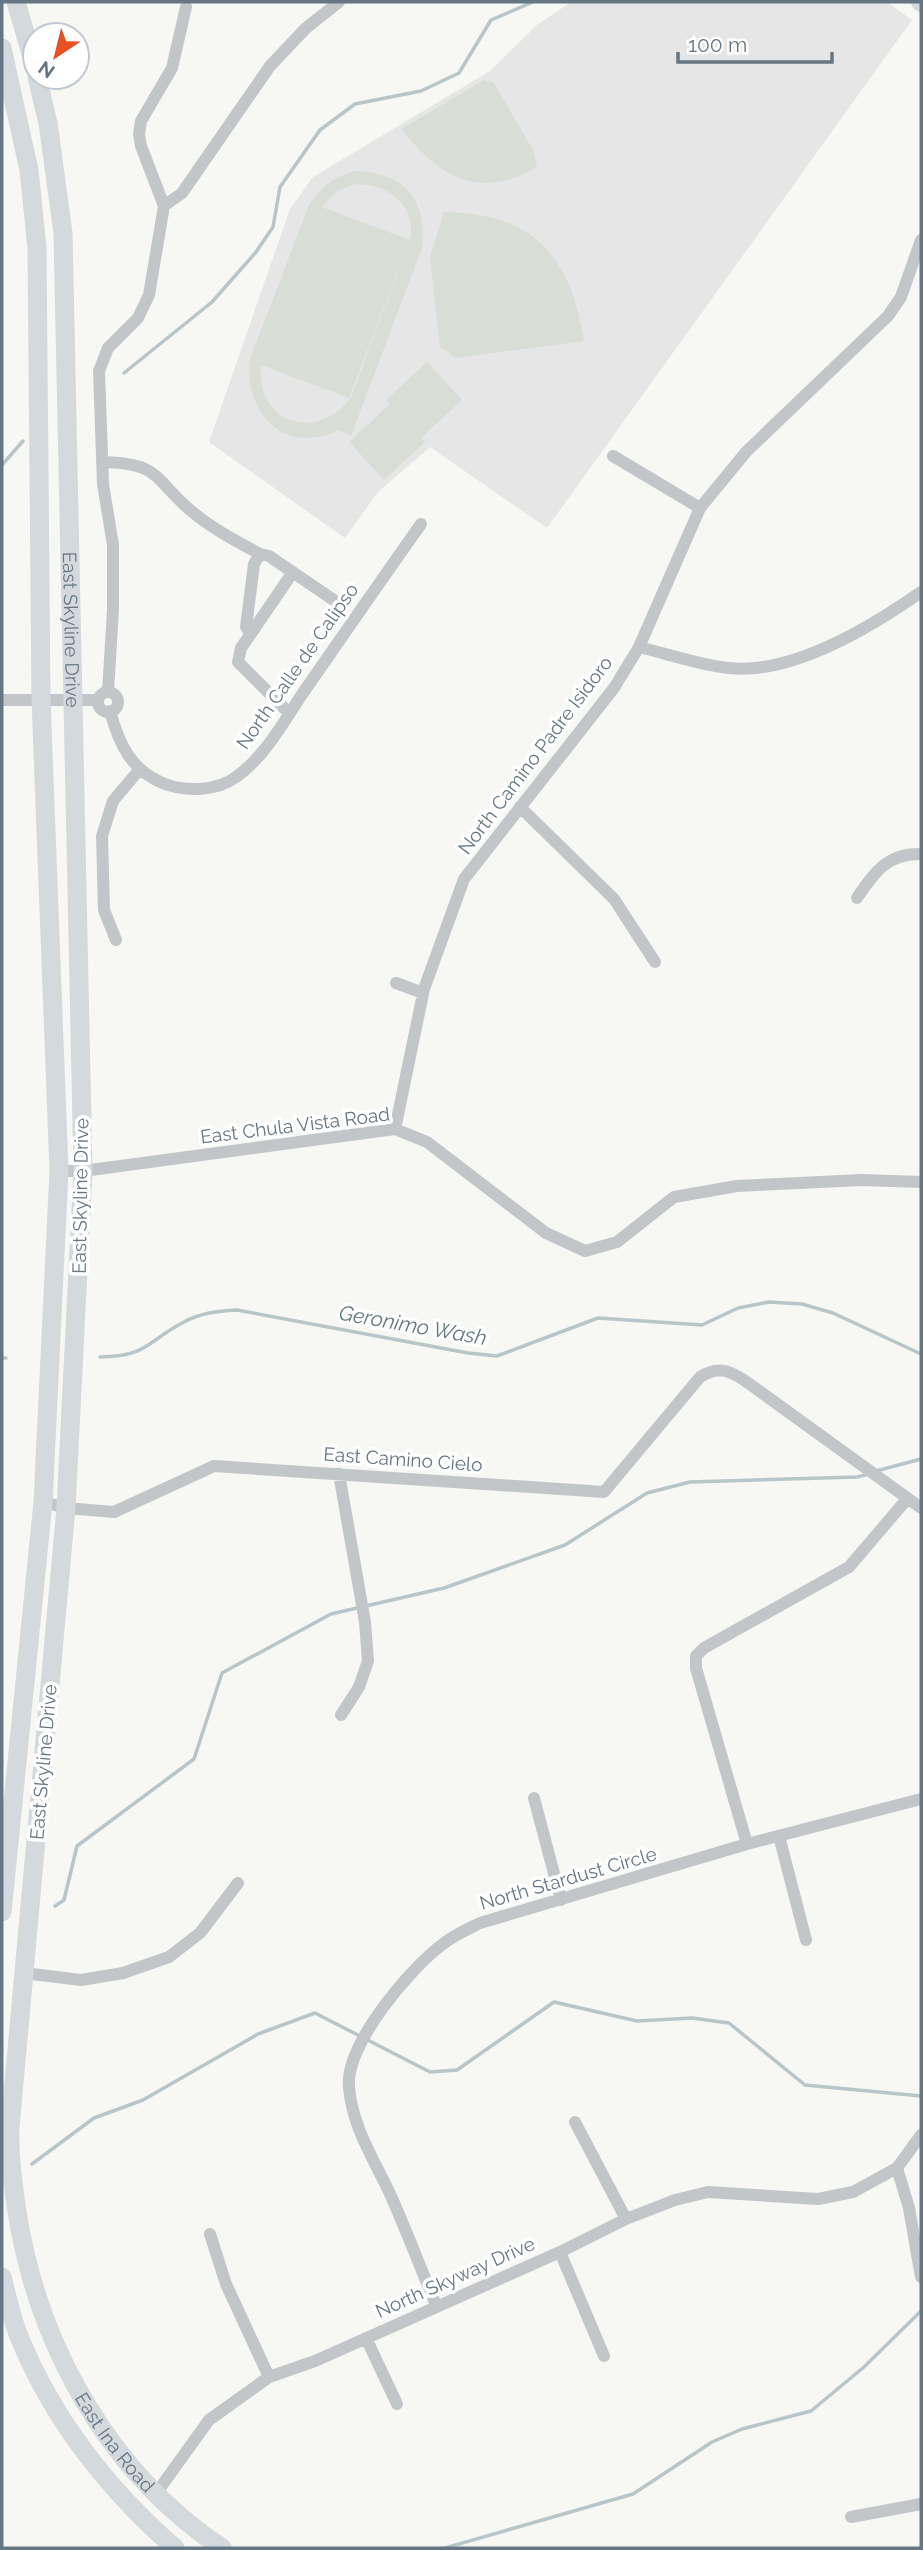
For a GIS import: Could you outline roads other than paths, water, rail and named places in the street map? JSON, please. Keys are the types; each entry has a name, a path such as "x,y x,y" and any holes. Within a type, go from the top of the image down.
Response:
{"main road":[{"path":"16,2 22,21"},
{"name":"East Skyline Drive","path":"2,48 30,170 37,248 41,700 60,1171 43,1502 2,1912"},
{"name":"East Skyline Drive","path":"40,91 48,123 63,233 83,1171 66,1508 24,1973 6,2127 23,2247 40,2312"},
{"name":"East Ina Road","path":"2,2277 17,2332 41,2385 78,2442 132,2511 175,2548"},
{"name":"East Ina Road","path":"40,2312 83,2401 155,2495 222,2548"}],"street":[{"path":"164,206 182,193 270,66 306,28 336,3 348,2"},
{"path":"108,692 113,610 113,545 102,461 99,371 108,348 138,318 149,295 164,206 139,134 141,121 172,68 186,7"},
{"name":"North Camino Padre Isidoro","path":"395,1129 423,993 464,879 614,688 639,647 700,508 746,452 888,316 901,297 921,240"},
{"path":"613,456 700,508"},
{"path":"102,461 136,465 150,470 163,478 188,508 206,523 260,554 269,556 341,606"},
{"name":"North Calle de Calipso","path":"139,770 152,779 171,786 200,789 221,785 250,766 421,524"},
{"path":"251,634 246,628 254,564 260,554"},
{"path":"289,713 238,662 241,648 293,572"},
{"path":"639,647 726,668 764,666 823,649 878,622 921,592"},
{"path":"108,692 118,699 116,708 110,711 101,709 98,700 100,695 108,692"},
{"path":"2,699 98,700"},
{"path":"110,711 125,753 139,770 113,801 102,836 104,909 116,940"},
{"path":"520,807 614,899 654,962"},
{"path":"857,898 877,869 886,861 897,856 921,854"},
{"path":"396,983 423,993"},
{"name":"East Chula Vista Road","path":"60,1171 83,1171 395,1129 427,1142 546,1233 585,1251 617,1242 674,1197 737,1186 862,1180 921,1182"},
{"name":"East Camino Cielo","path":"43,1502 66,1508 114,1513 214,1466 604,1492 701,1377 715,1369 732,1372 744,1380 908,1499"},
{"path":"339,1474 365,1622 368,1661 359,1687 341,1715"},
{"path":"747,1844 696,1668 696,1656 704,1648 849,1567 908,1499 921,1508"},
{"path":"534,1798 561,1900"},
{"name":"North Stardust Circle","path":"436,2305 391,2196 360,2134 348,2087 357,2046 379,2014 426,1959 444,1943 480,1923 747,1844 921,1800"},
{"path":"779,1836 806,1940"},
{"path":"24,1973 81,1980 123,1973 169,1957 200,1933 238,1883"},
{"path":"575,2122 626,2218"},
{"name":"North Skyway Drive","path":"155,2495 209,2420 269,2377 315,2361 560,2252 626,2218 708,2192 818,2199 853,2192 897,2168 921,2135"},
{"path":"897,2168 909,2208 921,2277"},
{"path":"210,2234 226,2284 269,2377"},
{"name":"North Skyway Drive","path":"560,2252 604,2356"},
{"name":"North Skyway Drive","path":"366,2338 397,2404"},
{"path":"851,2517 921,2504"}],"waterway":[{"path":"124,373 212,302 256,252 273,227 280,187 320,130 355,104 421,91 459,73 491,20 533,2"},
{"path":"2,465 23,441"},
{"name":"Geronimo Wash","path":"100,1357 137,1351 190,1319 230,1310 497,1356 598,1318 702,1325 738,1308 769,1302 802,1304 833,1313 921,1354"},
{"path":"876,1471 921,1459"},
{"path":"55,1906 64,1900 77,1846 194,1759 222,1673 331,1614 444,1588 565,1545 647,1493 690,1482 857,1477 869,1474"},
{"path":"32,2164 94,2118 143,2100 258,2034 315,2013 430,2072 457,2070 554,2002 637,2021 692,2018 729,2023 805,2085 921,2096"},
{"path":"445,2548 633,2494 712,2442 742,2429 811,2411 864,2367 921,2311"}]}
